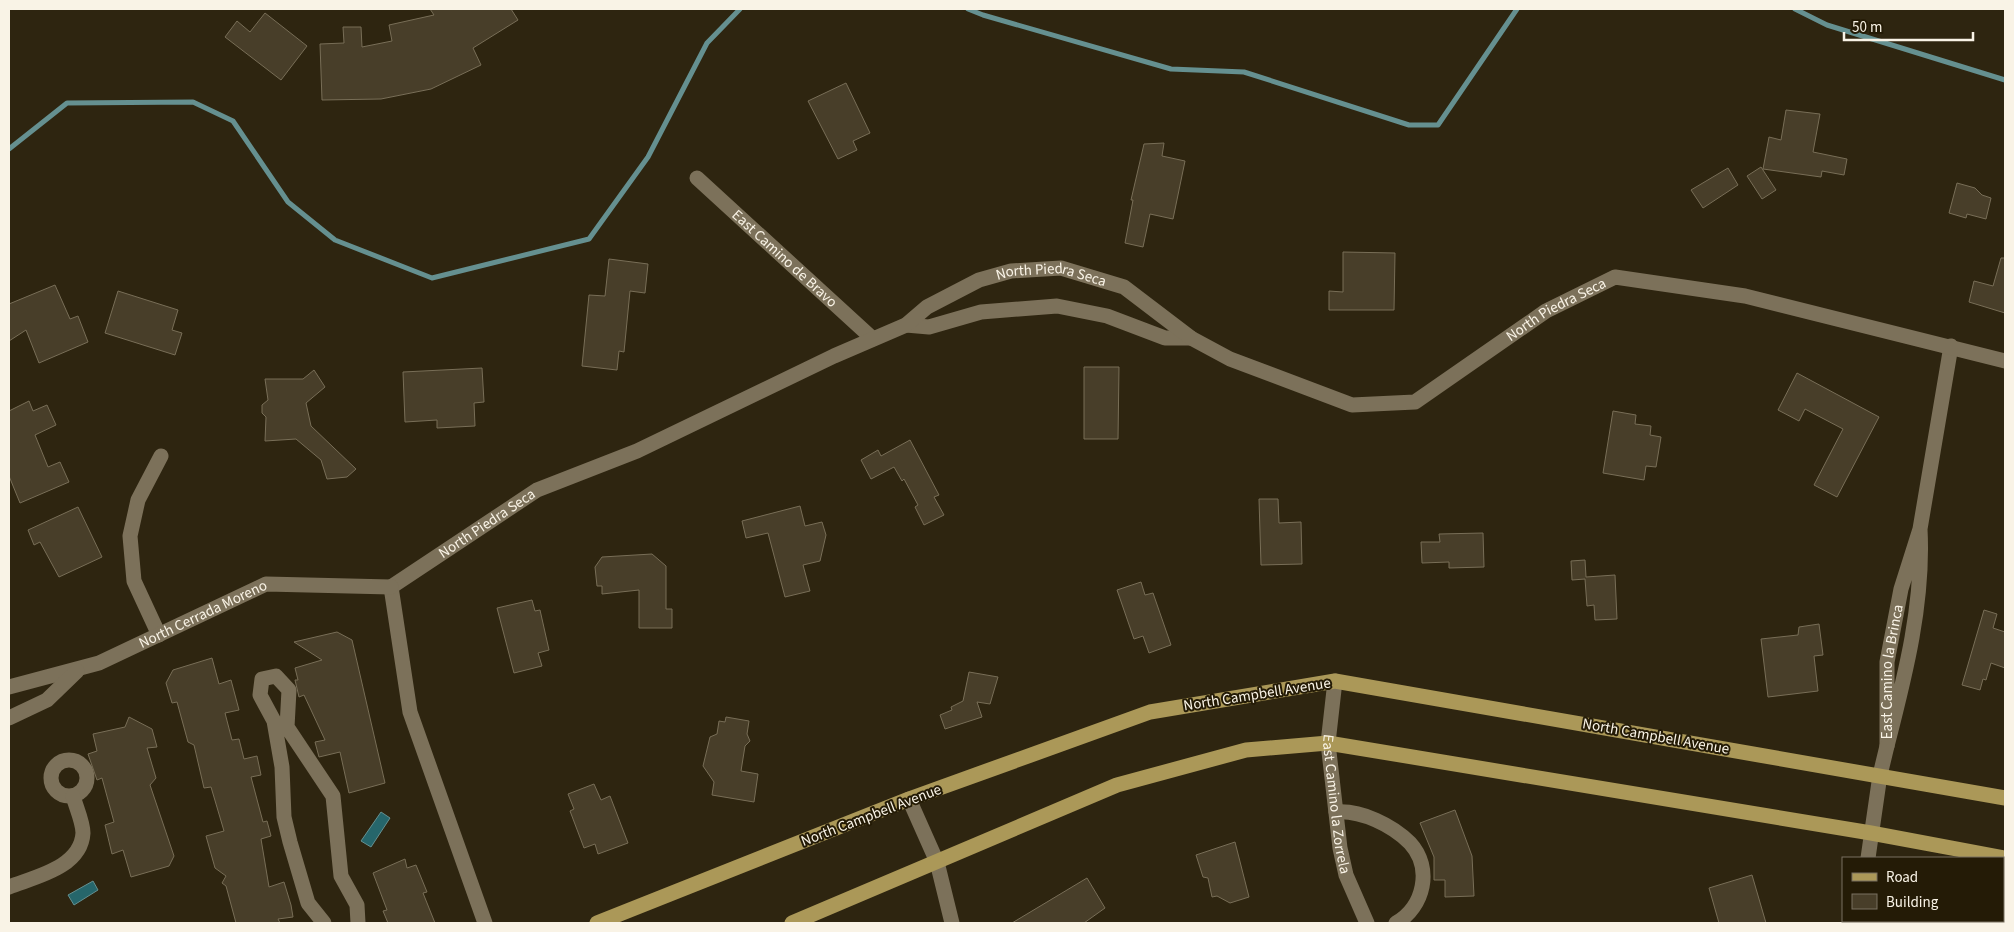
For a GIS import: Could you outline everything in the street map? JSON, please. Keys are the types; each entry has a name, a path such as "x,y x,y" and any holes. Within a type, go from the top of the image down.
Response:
{"main road":[{"name":"North Campbell Avenue","path":"597,923 909,799 1150,712 1335,681 2005,798"},
{"path":"792,923 1117,785 1246,750 1328,743 1872,833 2000,857"}],"street":[{"name":"East Camino de Bravo","path":"697,178 873,339"},
{"name":"North Piedra Seca","path":"391,587 537,490 637,451 906,325 927,307 979,280 1011,271 1060,268 1124,286 1190,338 1230,359 1352,405 1415,402 1546,311 1615,277 1745,296 2005,361"},
{"name":"North Piedra Seca","path":"906,325 929,327 982,312 1057,306 1107,316 1165,338 1190,338"},
{"name":"East Camino la Brinca","path":"1880,775 1887,746 1887,662 1901,589 1920,529 1951,346"},
{"path":"159,635 134,581 130,536 138,500 161,456"},
{"name":"North Cerrada Moreno","path":"9,687 98,664 266,584 391,587"},
{"path":"391,587 410,712 485,923"},
{"name":"North Cerrada Moreno","path":"9,718 47,700 78,670"},
{"path":"324,923 308,903 290,842 284,817 282,767 274,721 260,695 262,679 276,676 289,690 288,727 333,796 341,876 357,905 358,923"},
{"name":"East Camino la Zorrela","path":"1335,681 1328,743 1340,848 1346,875 1366,923"},
{"path":"1868,857 1880,775"},
{"path":"9,887 56,868 71,858 81,844 83,832 73,796"},
{"path":"909,799 937,862 952,923"},
{"path":"1336,812 1348,811 1360,814 1376,822 1399,834 1417,854 1423,882 1419,900 1409,914 1396,923"}],"water":[{"path":"381,812 390,818 371,847 361,841"},
{"path":"93,881 98,890 74,905 68,895"}],"building":[{"path":"430,9 511,9 518,20 473,48 481,65 431,89 381,99 322,100 320,44 344,43 343,27 361,27 362,47 392,41 389,25 434,15"},
{"path":"265,13 307,46 281,80 225,37 237,21 250,32"},
{"path":"846,83 870,133 853,141 857,150 838,159 808,101"},
{"path":"1786,110 1820,114 1813,152 1847,159 1844,175 1822,171 1821,177 1763,169 1769,137 1781,140"},
{"path":"1164,143 1162,156 1185,161 1173,219 1150,214 1143,247 1125,243 1133,200 1131,200 1144,144"},
{"path":"1761,167 1776,190 1762,199 1747,176"},
{"path":"1728,168 1738,185 1703,208 1691,190"},
{"path":"1957,183 1975,188 1982,195 1991,198 1986,219 1967,214 1966,218 1949,213"},
{"path":"1343,252 1395,253 1394,310 1329,310 1329,291 1343,292"},
{"path":"2001,258 2005,258 2005,313 1969,302 1974,281 1993,286"},
{"path":"609,259 648,264 645,293 630,291 624,352 619,351 617,370 582,366 589,295 605,296"},
{"path":"55,285 70,319 78,316 88,342 39,363 26,330 9,341 9,304"},
{"path":"118,291 178,310 172,330 182,333 175,355 105,333"},
{"path":"1084,367 1119,367 1118,439 1084,439"},
{"path":"482,368 484,402 474,403 475,426 437,428 437,420 405,422 403,372"},
{"path":"314,370 325,387 306,403 311,426 356,469 347,477 327,479 321,460 296,439 265,441 266,417 262,413 262,405 268,400 265,379 303,379"},
{"path":"1797,373 1879,417 1837,497 1814,485 1843,429 1805,409 1799,421 1778,410"},
{"path":"29,401 33,411 47,405 56,425 35,435 48,467 60,462 69,482 20,503 9,476 9,411"},
{"path":"1613,411 1636,415 1635,424 1651,426 1650,435 1661,437 1656,467 1646,466 1644,480 1603,473"},
{"path":"910,440 939,495 934,497 944,515 924,525 915,507 918,505 904,479 902,481 894,467 871,479 861,460 878,450 881,456"},
{"path":"1259,499 1278,499 1279,523 1301,522 1302,564 1261,565"},
{"path":"800,506 805,526 822,522 826,535 820,561 803,565 810,591 785,597 768,533 746,538 742,521"},
{"path":"78,507 102,557 59,577 40,542 34,545 28,530"},
{"path":"1483,533 1484,567 1449,568 1449,562 1422,563 1421,542 1440,542 1439,534"},
{"path":"652,554 666,566 666,609 672,609 672,628 639,628 639,590 602,594 602,586 597,586 595,567 602,557"},
{"path":"1585,560 1586,577 1615,575 1617,619 1595,620 1594,605 1587,606 1585,579 1572,580 1571,561"},
{"path":"1141,582 1145,595 1153,593 1171,645 1149,653 1143,636 1134,639 1117,590"},
{"path":"532,600 535,611 540,610 549,650 538,653 542,666 514,673 497,608"},
{"path":"1984,610 1997,614 1993,628 2005,632 2005,668 1991,663 1986,680 1983,679 1980,690 1962,685"},
{"path":"1819,624 1823,655 1814,656 1818,691 1768,697 1761,639 1798,635 1799,627"},
{"path":"337,632 352,640 385,783 349,793 340,752 319,757 315,742 325,740 304,695 299,697 295,680 298,680 295,668 322,660 294,642"},
{"path":"212,658 219,684 231,680 239,710 225,713 232,740 239,739 244,759 257,756 261,775 251,777 263,822 267,821 271,836 261,839 269,887 284,882 293,917 278,919 280,923 236,923 226,886 222,883 226,876 215,868 206,836 224,831 211,787 204,788 194,745 188,742 177,702 172,703 166,683 173,670"},
{"path":"969,672 998,677 990,704 977,702 982,717 945,729 940,715 952,710 951,707 963,701"},
{"path":"129,717 152,729 157,747 147,748 156,778 150,785 174,856 169,866 131,877 123,850 112,854 105,825 114,822 102,778 97,780 88,754 97,751 93,734 125,727"},
{"path":"726,717 749,721 747,734 750,741 745,746 741,771 758,774 754,802 712,795 714,782 703,766 710,737 717,734 719,721 725,722"},
{"path":"594,784 601,800 610,796 628,843 598,854 595,844 584,848 570,811 574,809 568,794"},
{"path":"1455,810 1472,856 1474,896 1445,897 1445,880 1434,880 1434,857 1420,823"},
{"path":"1235,842 1249,897 1230,903 1217,896 1212,897 1208,878 1203,877 1196,855"},
{"path":"405,859 407,868 416,865 427,892 423,893 435,923 388,923 383,911 387,910 373,873"},
{"path":"1752,875 1766,923 1719,923 1709,888"},
{"path":"1087,878 1105,908 1084,923 1012,923"}],"waterway":[{"path":"9,149 67,103 193,102 233,121 288,202 335,240 432,278 589,239 648,157 707,43 740,9"},
{"path":"968,9 983,15 1171,69 1244,72 1409,125 1438,125 1517,9"},
{"path":"1795,9 1827,25 2005,80"}]}
